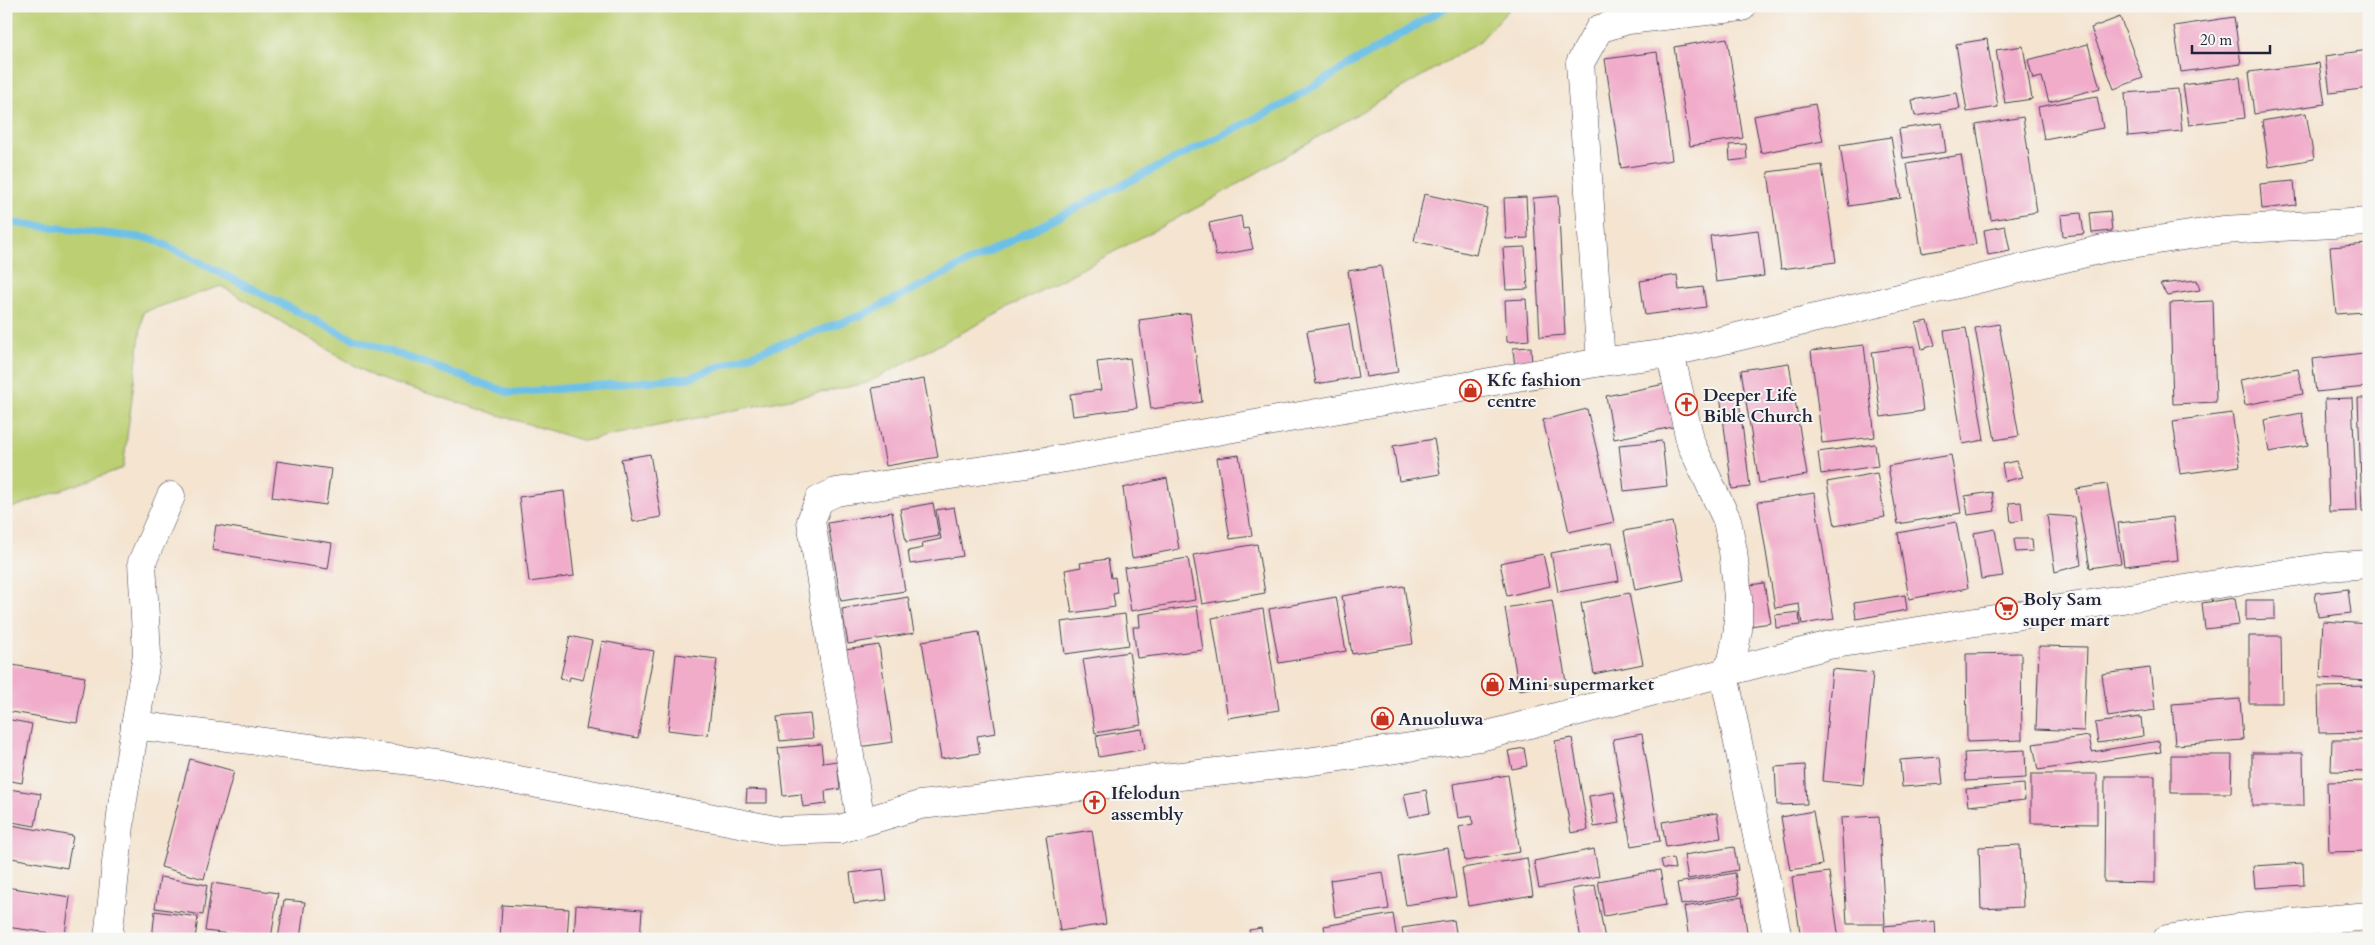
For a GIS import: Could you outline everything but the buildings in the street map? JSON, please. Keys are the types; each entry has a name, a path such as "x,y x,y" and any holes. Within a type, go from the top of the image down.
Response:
{"street":[{"path":"1601,362 1580,63 1599,29 1628,20 1742,7"},
{"path":"861,822 811,521 819,500 836,492 1066,458 1601,362 1670,353 2111,247 2223,230 2369,222"},
{"path":"1670,353 1691,444 1727,520 1733,551 1738,597 1738,630 1732,661 1724,674 1778,939"},
{"path":"108,939 122,806 147,654 142,562 171,496"},
{"path":"135,726 441,765 780,831 840,829 920,805 1306,762 1480,737 1829,646 2326,567 2369,564"},
{"path":"2167,939 2234,933 2369,916"}],"green space":[{"path":"6,6 1512,6 1478,43 1202,205 867,383 584,441 374,377 221,286 143,312 123,468 6,510"}],"waterway":[{"path":"6,222 153,239 346,336 510,393 688,378 862,315 1282,105 1448,6"}],"place":[{"name":"Kfc fashion centre","path":"1471,390"},
{"name":"Deeper Life Bible Church","path":"1687,405"},
{"name":"Boly Sam super mart","path":"2007,609"},
{"name":"Mini supermarket","path":"1492,684"},
{"name":"Anuoluwa","path":"1382,719"},
{"name":"Ifelodun assembly","path":"1095,803"}]}
